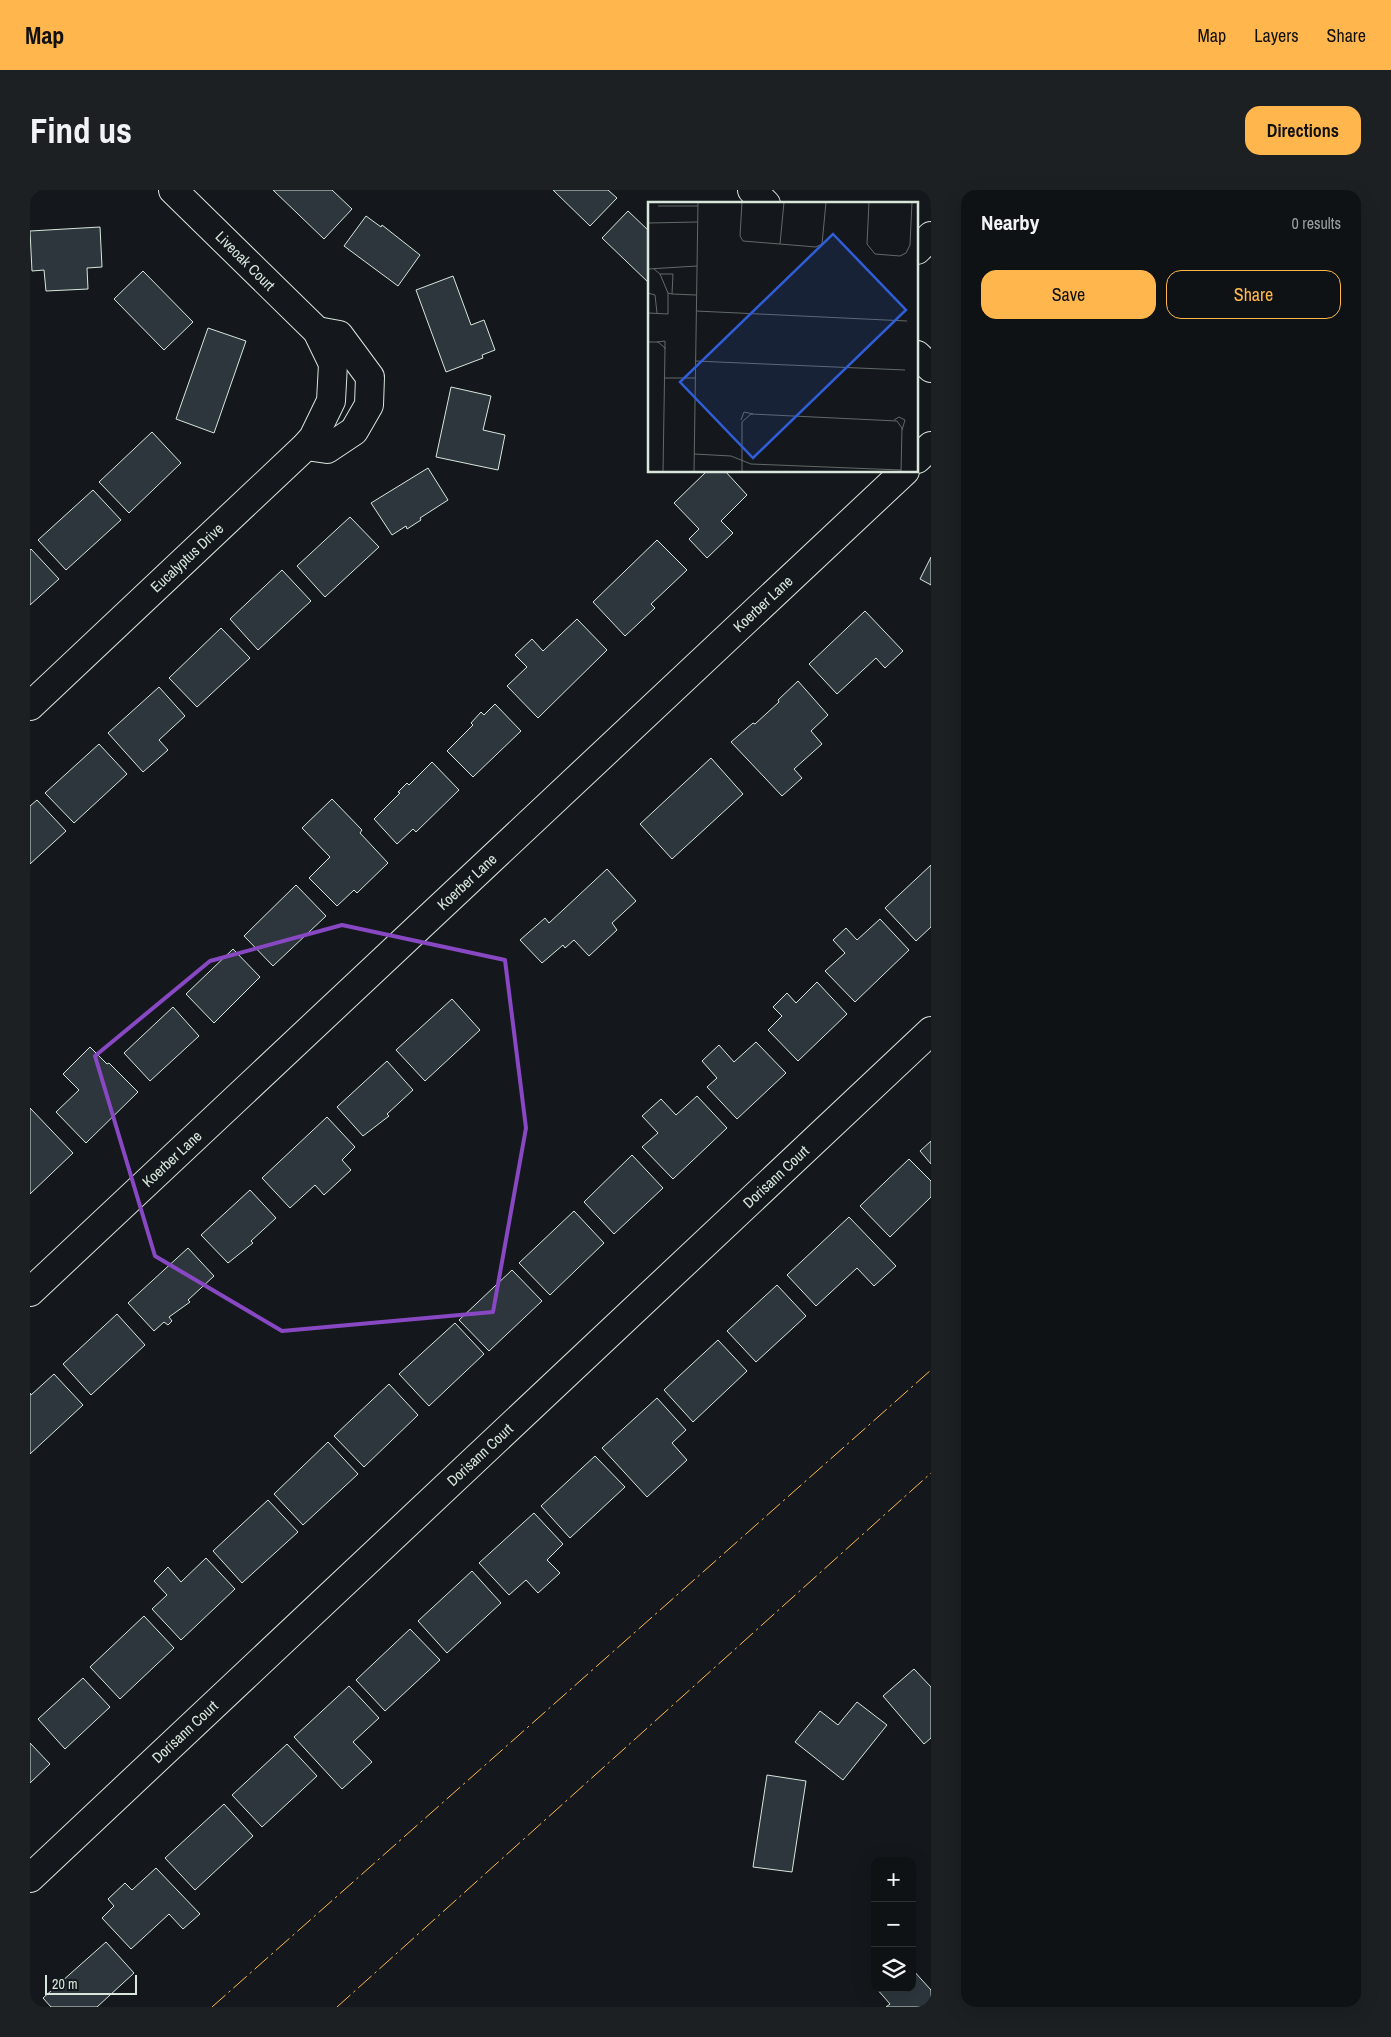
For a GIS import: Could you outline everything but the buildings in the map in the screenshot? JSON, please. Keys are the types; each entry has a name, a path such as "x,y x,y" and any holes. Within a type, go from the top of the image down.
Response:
{"street":[{"name":"Liveoak Court","path":"173,190 317,331 333,364 331,401"},
{"path":"752,190 764,202"},
{"path":"918,249 931,236"},
{"name":"Liveoak Court","path":"306,446 327,449 354,431 368,405 370,377 339,335 317,331"},
{"path":"918,356 931,368"},
{"name":"Eucalyptus Drive","path":"30,706 314,438 331,401"},
{"path":"918,458 931,446"},
{"name":"Koerber Lane","path":"30,1292 904,472"},
{"name":"Dorisann Court","path":"30,1878 931,1031"}],"highlighted area":[{"path":"342,925 505,960 526,1128 493,1312 282,1331 155,1256 95,1056 210,961"}],"power":[{"path":"212,2007 931,1370"},
{"path":"337,2007 931,1473"}]}
